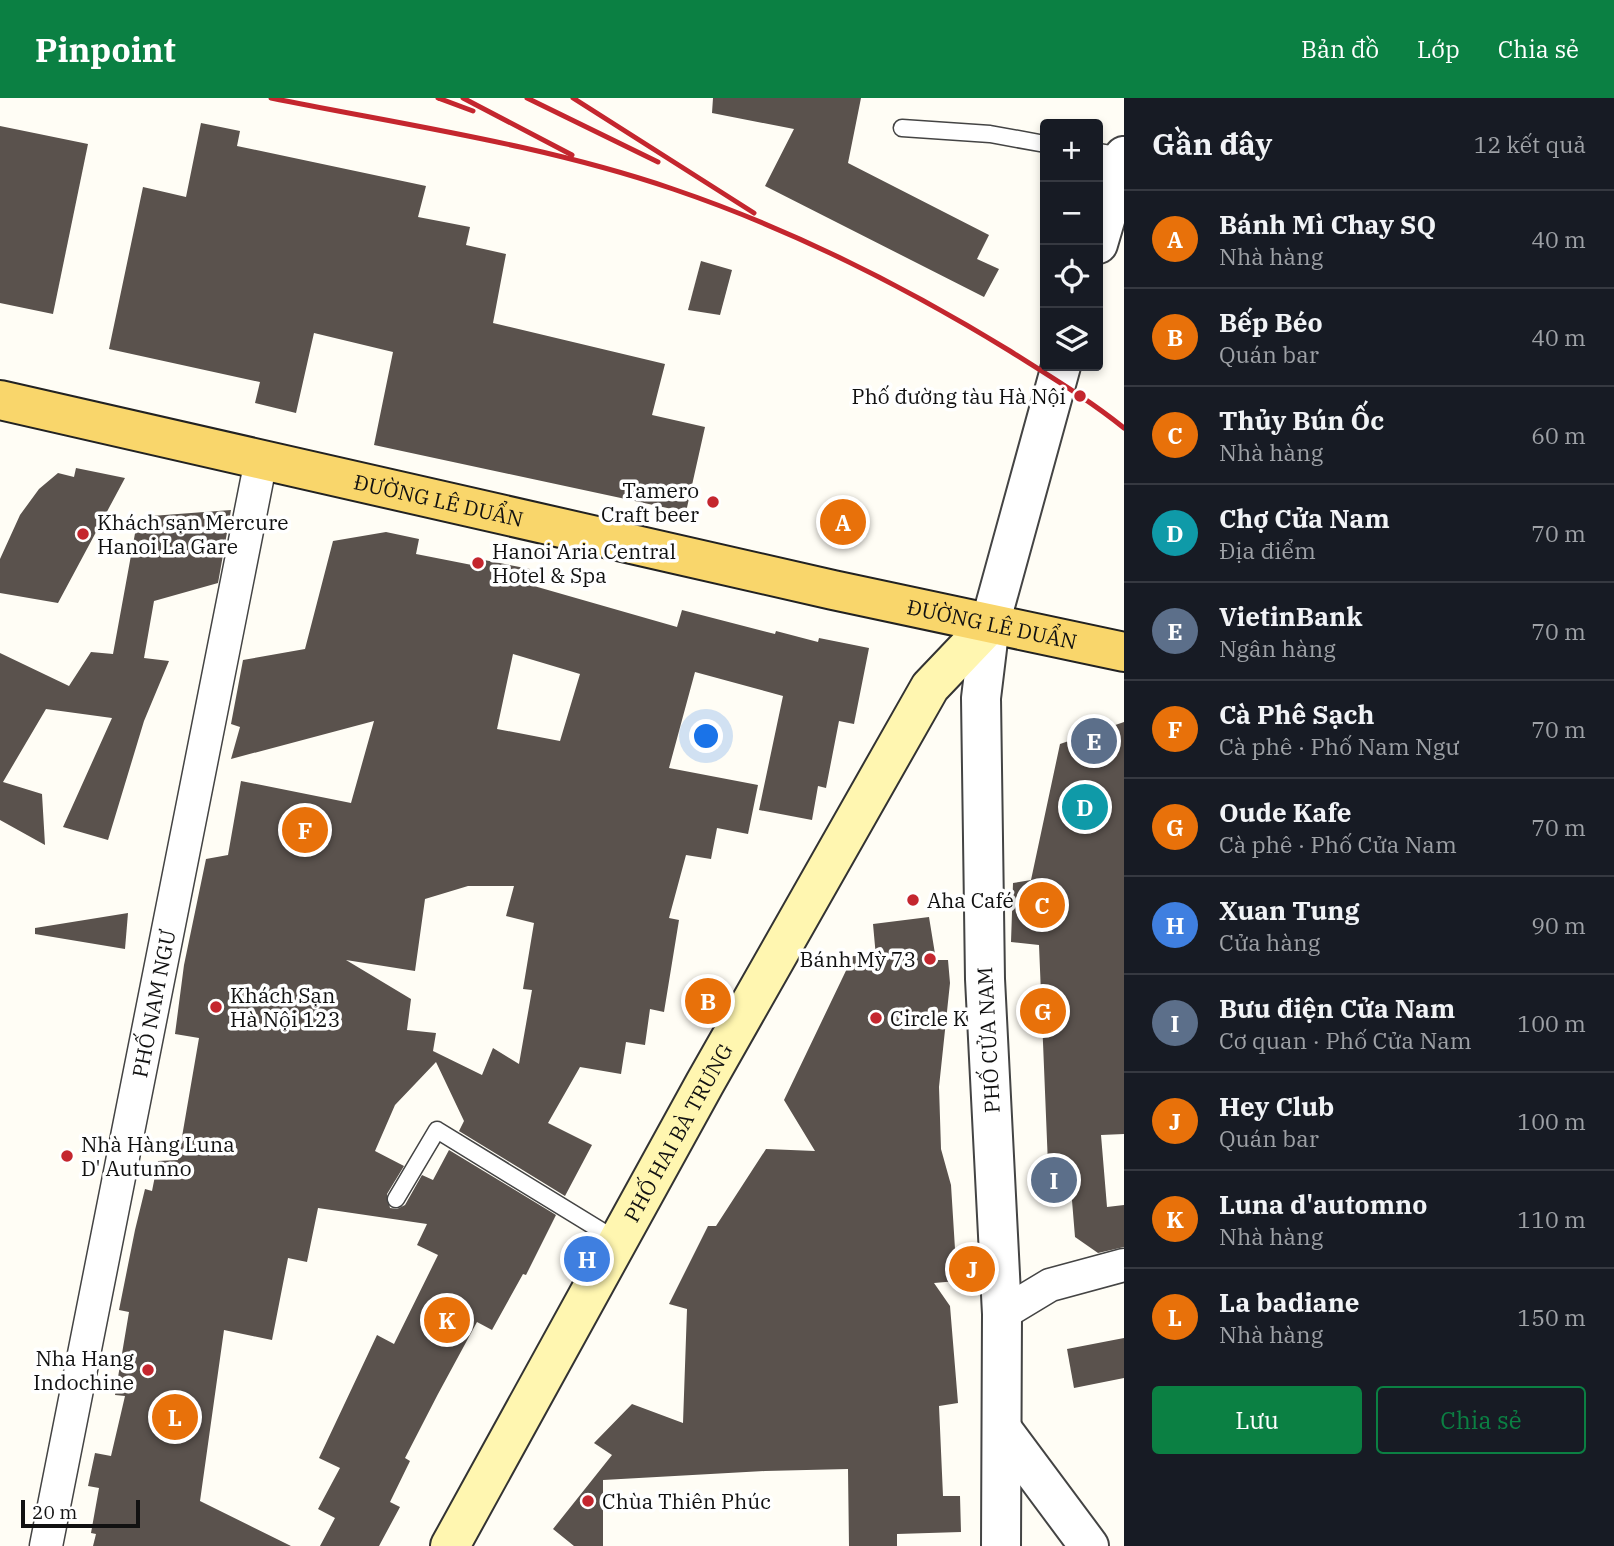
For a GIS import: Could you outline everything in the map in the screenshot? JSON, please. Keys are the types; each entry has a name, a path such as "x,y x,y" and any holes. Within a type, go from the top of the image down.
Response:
{"main road":[{"name":"ĐƯỜNG LÊ DUẨN","path":"0,400 1124,652"},
{"name":"PHỐ HAI BÀ TRƯNG","path":"450,1546 618,1241 930,687 990,624"}],"street":[{"path":"1103,227 1124,156"},
{"name":"PHỐ CỬA NAM","path":"1002,1546 1002,1314 985,979 981,698 990,624 1060,371"},
{"name":"PHỐ NAM NGƯ","path":"46,1546 261,460"},
{"path":"1002,1314 1050,1285 1124,1265"},
{"path":"1002,1429 1089,1546"}],"lane":[{"path":"902,128 990,134 1040,143"},
{"path":"1103,153 1124,156"},
{"path":"396,1199 437,1130 618,1241"}],"building":[{"path":"713,98 861,98 848,163 989,235 977,259 999,269 984,297 765,186 794,129 712,113"},
{"path":"201,123 240,131 237,146 426,186 418,217 470,227 466,245 506,254 493,323 665,364 652,415 705,427 686,512 374,445 393,352 314,333 296,413 255,403 260,382 109,349 143,187 186,197"},
{"path":"0,126 88,144 53,314 0,303"},
{"path":"701,261 732,270 720,315 688,310"},
{"name":"Khách sạn Mercure Hanoi La Gare","path":"76,468 125,478 58,603 0,593 0,559 20,515 39,489 58,473 74,477"},
{"path":"231,510 218,583 154,601 144,658 169,661 144,721 108,840 63,827 112,718 46,709 3,782 42,794 45,845 0,820 0,653 69,686 91,652 113,654 138,517"},
{"path":"386,532 419,539 416,554 477,566 479,559 530,569 527,584 677,627 682,610 775,634 776,631 818,642 819,638 869,648 854,724 839,721 826,788 818,786 812,820 759,810 783,696 695,672 669,768 758,785 748,834 717,828 711,859 686,855 669,918 679,920 664,1012 650,1009 645,1045 626,1042 621,1074 580,1067 548,1123 592,1145 565,1196 459,1131 464,1121 436,1062 395,1105 375,1151 404,1166 387,1194 390,1208 397,1209 405,1205 422,1175 433,1180 449,1150 556,1215 526,1275 523,1274 492,1330 477,1322 438,1394 405,1458 410,1461 390,1502 400,1507 379,1546 320,1546 335,1518 318,1509 340,1468 319,1458 377,1335 394,1344 438,1255 417,1245 427,1224 318,1208 307,1262 288,1258 272,1340 224,1330 200,1501 291,1546 93,1546 96,1534 91,1533 99,1488 88,1486 95,1453 111,1456 125,1396 115,1395 129,1312 119,1310 135,1230 145,1189 152,1191 158,1161 178,1160 199,1038 175,1034 184,965 206,859 228,855 241,781 351,803 374,721 231,759 240,727 231,724 243,660 305,649 333,541","holes":["513,654 580,674 560,741 497,729","468,886 514,886 506,916 534,923 523,989 532,990 519,1064 493,1048 482,1075 433,1051 436,1033 407,1030 411,999 346,960 415,971 425,899"]},
{"path":"1124,722 1124,1134 1101,1135 1107,1207 1124,1205 1124,1247 1098,1253 1075,1237 1069,1164 1048,1165 1039,945 1011,942 1013,883 1031,880 1060,744"},
{"path":"128,913 125,949 35,934 35,928"},
{"path":"929,917 936,960 948,960 950,983 939,1087 941,1149 951,1185 957,1281 934,1283 950,1306 958,1403 939,1406 943,1496 960,1496 961,1532 897,1534 897,1546 849,1546 848,1469 765,1471 603,1480 603,1546 574,1546 553,1529 612,1455 594,1443 632,1404 683,1423 687,1309 669,1304 708,1226 716,1226 766,1149 815,1151 784,1100 853,956 876,957 873,924"},
{"path":"1124,1338 1124,1378 1074,1388 1067,1349"}],"railway":[{"path":"271,98 575,160 673,189 761,222 888,282 970,327 1054,379 1124,428"},
{"path":"438,98 473,111"},
{"path":"463,98 572,155"},
{"path":"527,98 658,162"},
{"path":"573,98 754,213"}],"place":[{"name":"Phố đường tàu Hà Nội","path":"1080,396"},
{"name":"Tamero Craft beer","path":"713,502"},
{"name":"Bánh Mì Chay SQ","path":"843,522"},
{"name":"Khách sạn Mercure Hanoi La Gare","path":"83,534"},
{"name":"Hanoi Aria Central Hotel & Spa","path":"478,563"},
{"name":"VietinBank","path":"1094,741"},
{"name":"Chợ Cửa Nam","path":"1085,807"},
{"name":"Cà Phê Sạch","path":"305,830"},
{"name":"Aha Café","path":"913,900"},
{"name":"Thủy Bún Ốc","path":"1042,905"},
{"name":"Bánh Mỳ 73","path":"930,959"},
{"name":"Bếp Béo","path":"708,1001"},
{"name":"Khách Sạn Hà Nội 123","path":"216,1007"},
{"name":"Oude Kafe","path":"1043,1011"},
{"name":"Circle K","path":"876,1018"},
{"name":"Nhà Hàng Luna D' Autunno","path":"67,1156"},
{"name":"Bưu điện Cửa Nam","path":"1054,1180"},
{"name":"Xuan Tung","path":"587,1259"},
{"name":"Hey Club","path":"972,1269"},
{"name":"Luna d'automno","path":"447,1320"},
{"name":"Nha Hang Indochine","path":"148,1370"},
{"name":"La badiane","path":"175,1417"},
{"name":"Chùa Thiên Phúc","path":"588,1501"}]}
